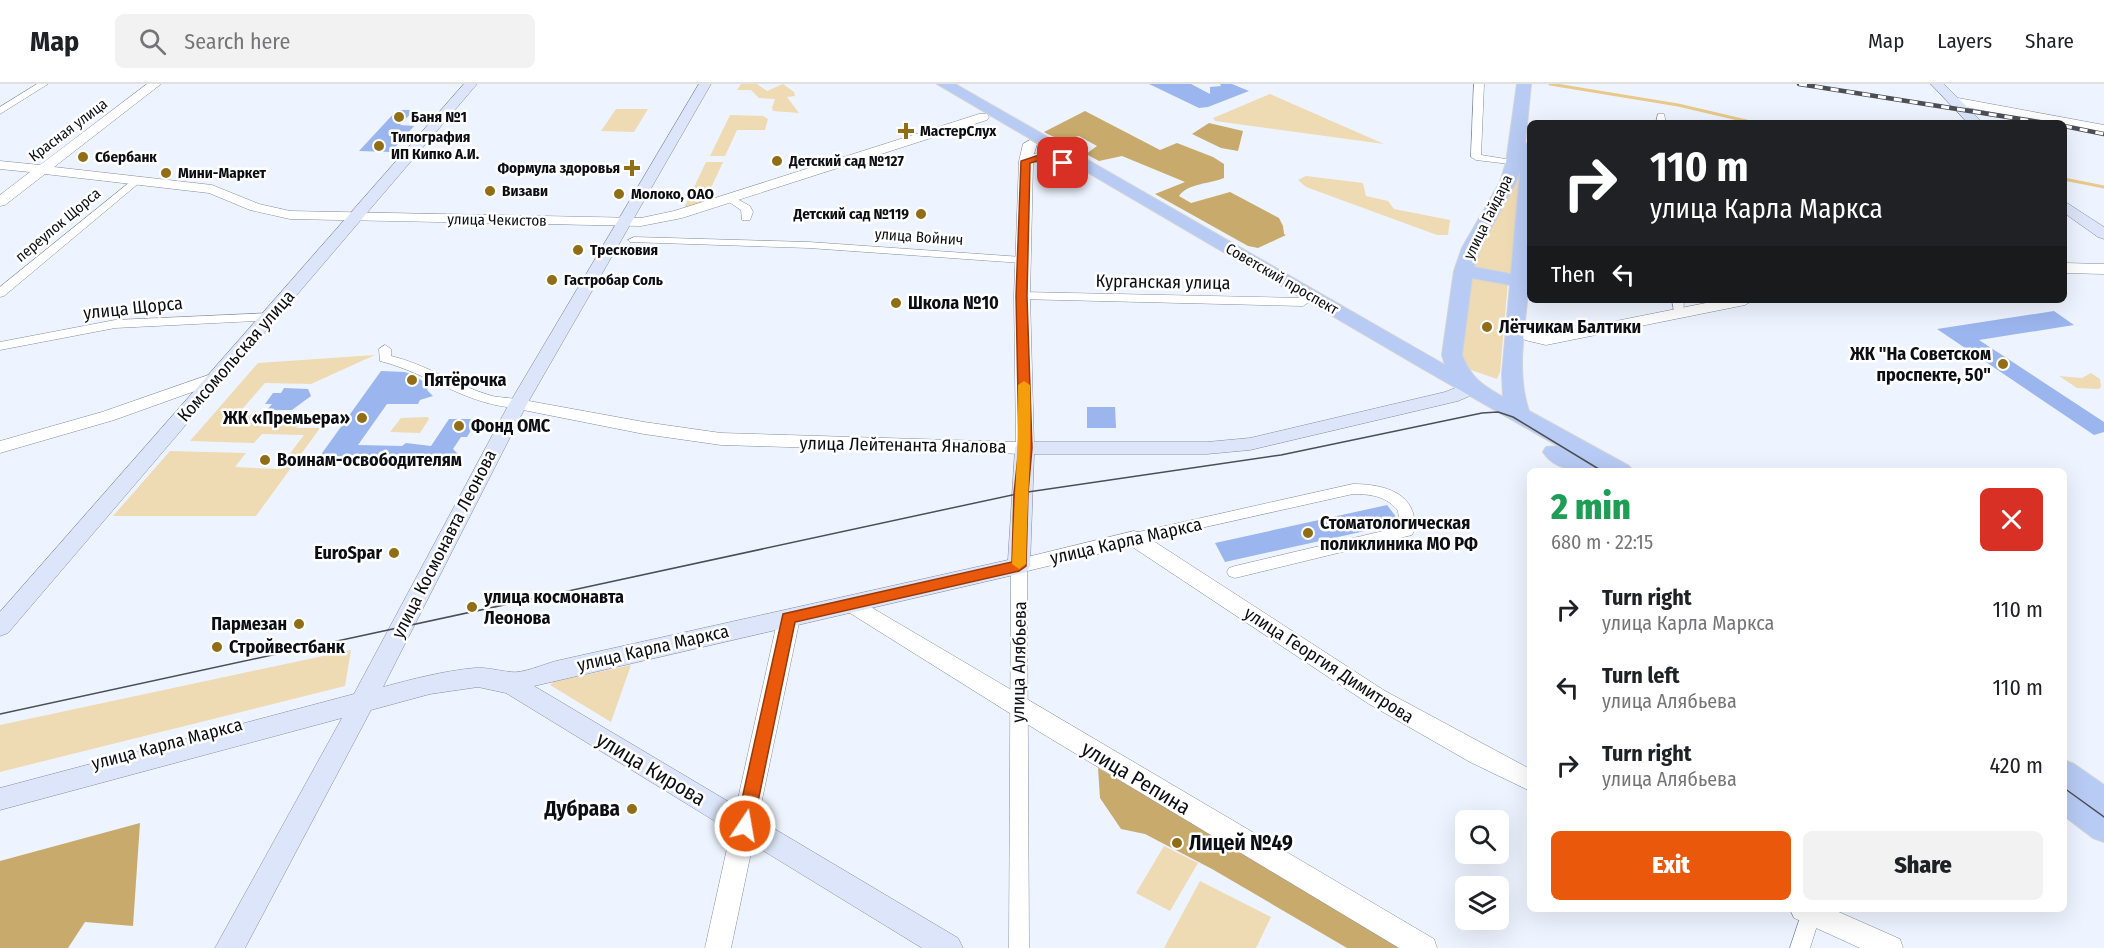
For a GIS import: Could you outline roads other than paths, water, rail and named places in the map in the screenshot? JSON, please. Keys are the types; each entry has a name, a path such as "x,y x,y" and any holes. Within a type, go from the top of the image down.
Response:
{"main road":[{"name":"Комсомольская улица","path":"0,627 471,84"},
{"name":"улица Космонавта Леонова","path":"230,948 365,697 518,404 705,84"},
{"name":"Советский проспект","path":"926,84 1303,302 1466,391 1519,414 1616,468"},
{"name":"Советский проспект","path":"944,84 1411,354 1581,468"},
{"name":"улица Гайдара","path":"1452,349 1463,271 1471,248 1508,182 1514,163 1524,84"},
{"path":"1532,120 1536,84"},
{"path":"1937,84 1958,102 1973,120"},
{"name":"улица Гайдара","path":"1519,414 1514,399 1512,374 1527,187"},
{"path":"2067,208 2104,234"},
{"path":"1463,271 1520,281"},
{"path":"1411,354 1436,355 1452,349 1454,362 1466,391 1504,384 1512,374"},
{"name":"улица Лейтенанта Яналова","path":"1025,448 1207,448 1250,444 1466,391"},
{"name":"улица Алябьева","path":"1019,566 1025,448"},
{"name":"улица Карла Маркса","path":"0,789 365,697 455,679 478,677 507,684 556,670 1019,566"},
{"name":"улица Кирова","path":"507,684 948,948"},
{"name":"улица Карла Маркса","path":"0,799 365,697"},
{"path":"2067,775 2104,802"},
{"path":"2067,801 2104,828"}],"street":[{"path":"0,111 42,84"},
{"name":"Красная улица","path":"0,202 155,84"},
{"name":"улица Гайдара","path":"1479,84 1476,158 1514,163"},
{"path":"1958,102 2055,120"},
{"name":"улица Чекистов","path":"0,165 212,189 255,207 290,215 641,222 730,198 983,117"},
{"path":"2067,122 2104,129"},
{"name":"улица Алябьева","path":"1025,448 1022,260 1026,161 1030,144"},
{"path":"1026,161 1048,154"},
{"name":"переулок Щорса","path":"0,293 135,181"},
{"path":"730,198 746,208 748,213 746,218"},
{"name":"улица Войнич","path":"634,240 736,238 1022,260"},
{"path":"2067,268 2104,269"},
{"name":"Курганская улица","path":"1022,296 1303,302"},
{"path":"1516,327 1531,337 1546,340 1678,306 1712,303"},
{"name":"улица Щорса","path":"0,346 115,324 271,317"},
{"name":"улица Лейтенанта Яналова","path":"385,349 385,358 420,368 485,399 502,404 518,404 644,428 721,439 1025,448"},
{"path":"0,447 162,399 217,377"},
{"path":"162,399 180,403 186,411"},
{"name":"улица Карла Маркса","path":"1019,566 1353,489 1369,488 1395,497 1402,505 1409,522 1407,531 1235,572"},
{"name":"улица Георгия Димитрова","path":"1134,538 1387,705 1465,750 1527,780"},
{"name":"улица Алябьева","path":"1018,948 1019,566"},
{"name":"улица Репина","path":"852,604 1018,708 1424,948"},
{"path":"718,948 789,618"},
{"path":"1800,948 1807,912"},
{"path":"1809,912 1890,948"}],"waterway":[{"path":"1550,84 1678,105 1742,120"},
{"path":"2067,180 2104,187"}],"tram line":[{"path":"0,714 1021,493 1281,455 1482,413 1498,412 1513,417 1597,468"},
{"path":"2067,790 2104,817"}],"railway":[{"path":"1799,84 2027,120"},
{"path":"2067,127 2104,134"}],"place":[{"name":"Баня №1","path":"399,117"},
{"name":"МастерСлух","path":"906,131"},
{"name":"Типография ИП Кипко А.И.","path":"379,146"},
{"name":"Сбербанк","path":"83,157"},
{"name":"Детский сад №127","path":"777,161"},
{"name":"Формула здоровья","path":"632,168"},
{"name":"Мини-Маркет","path":"166,173"},
{"name":"Визави","path":"490,191"},
{"name":"Молоко, ОАО","path":"619,194"},
{"name":"Детский сад №119","path":"921,214"},
{"name":"Тресковия","path":"578,250"},
{"name":"Гастробар Соль","path":"552,280"},
{"name":"Школа №10","path":"896,303"},
{"name":"Лётчикам Балтики","path":"1487,327"},
{"name":"ЖК \"На Советском проспекте, 50\"","path":"2003,364"},
{"name":"Пятёрочка","path":"412,380"},
{"name":"ЖК «Премьера»","path":"362,418"},
{"name":"Фонд ОМС","path":"459,426"},
{"name":"Воинам-освободителям","path":"265,460"},
{"name":"Стоматологическая поликлиника МО РФ","path":"1308,533"},
{"name":"EuroSpar","path":"394,553"},
{"name":"улица космонавта Леонова","path":"472,607"},
{"name":"Пармезан","path":"299,624"},
{"name":"Стройвестбанк","path":"217,647"},
{"name":"Дубрава","path":"632,809"},
{"name":"Лицей №49","path":"1177,843"}]}
